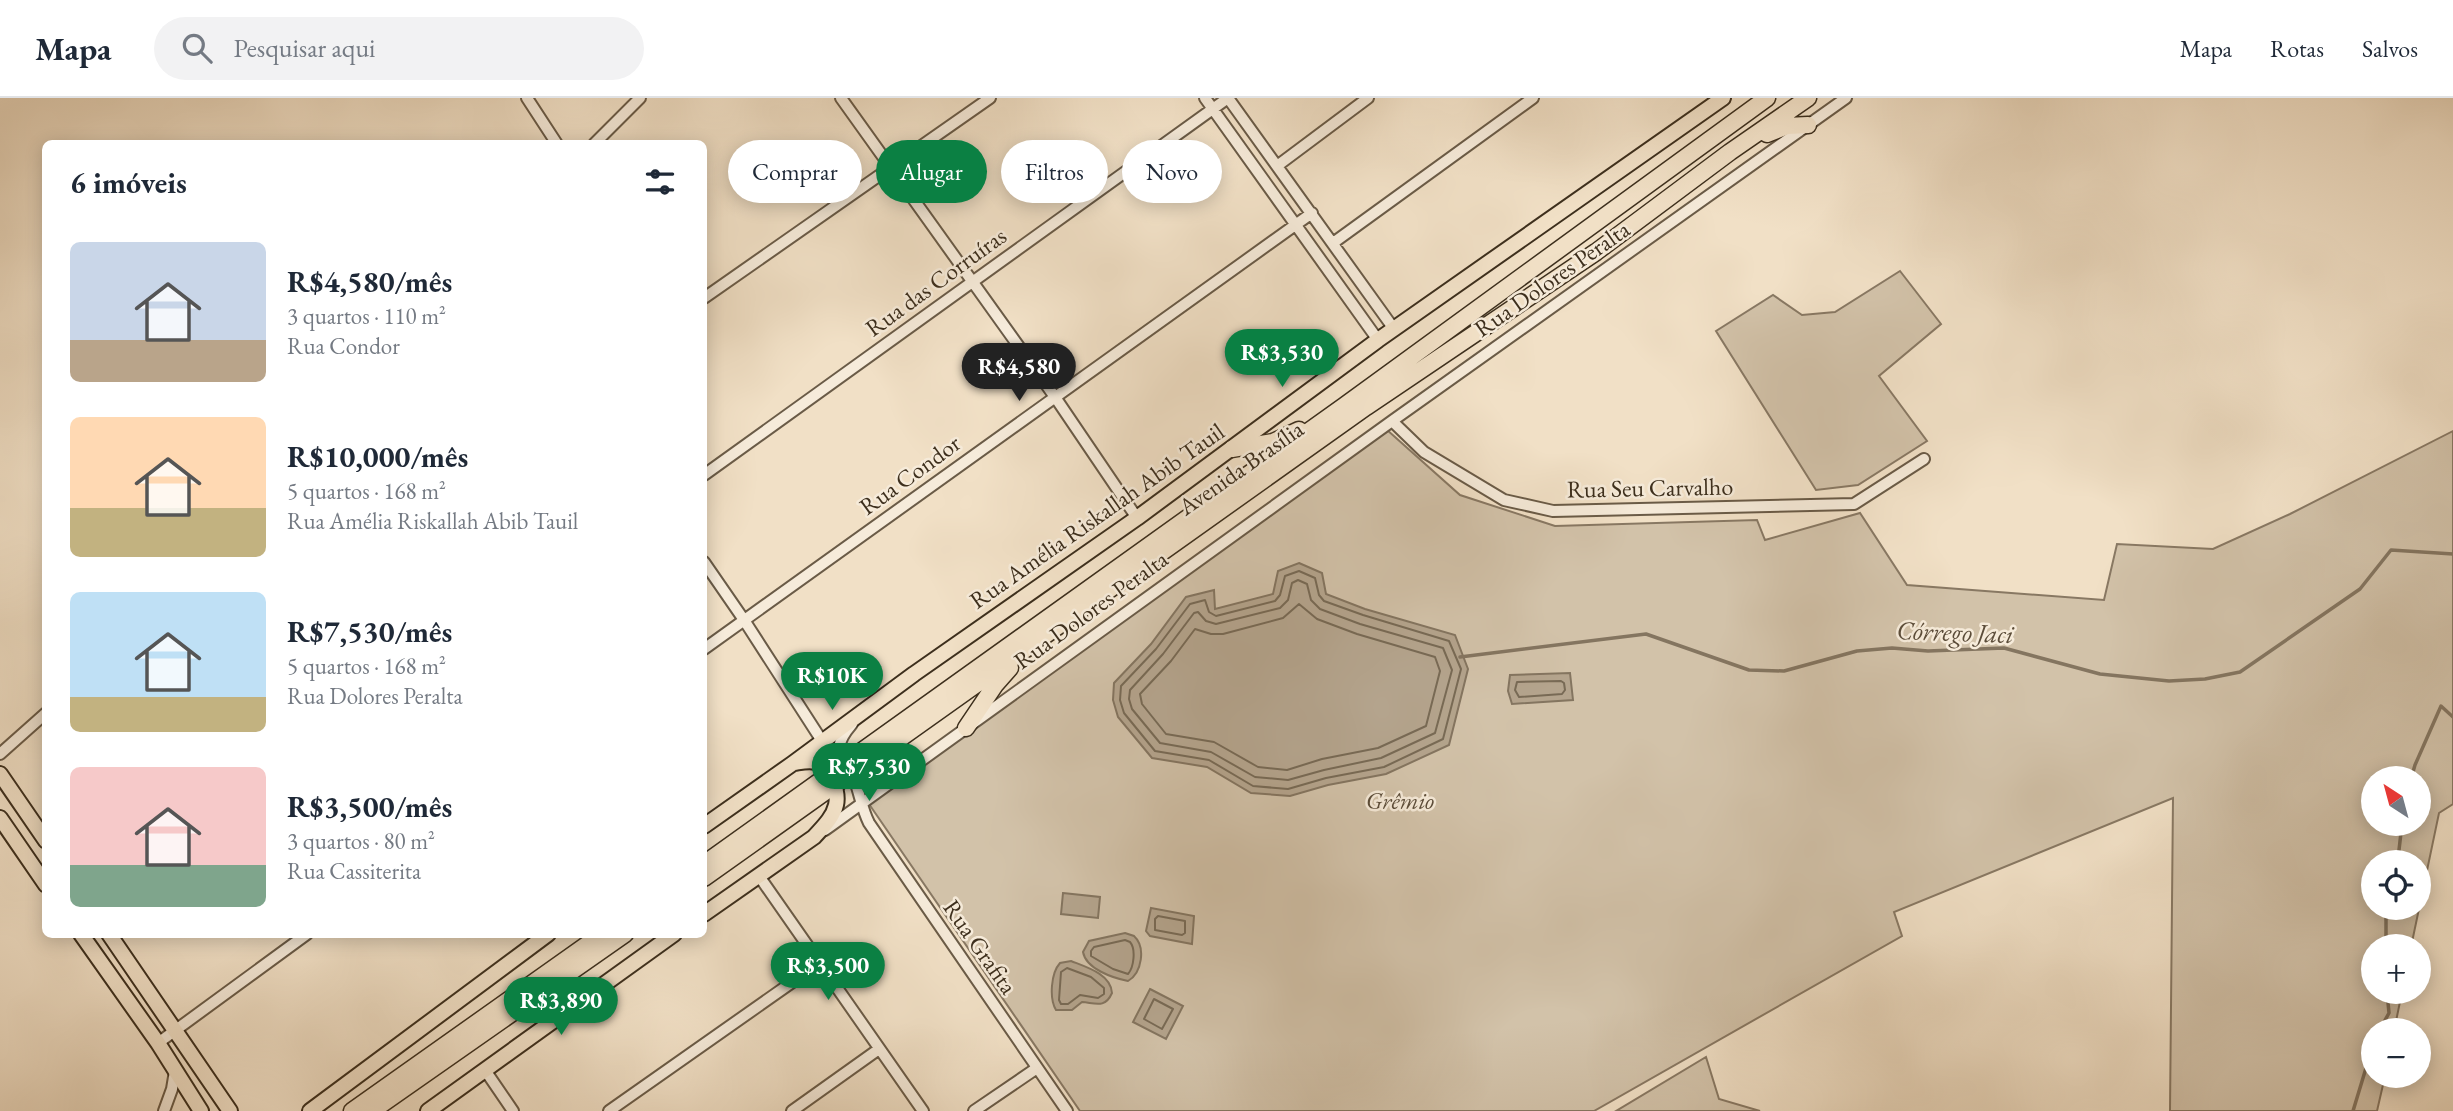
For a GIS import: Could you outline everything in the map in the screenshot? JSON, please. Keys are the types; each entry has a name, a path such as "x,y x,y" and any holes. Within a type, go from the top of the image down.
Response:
{"highway":[{"name":"Avenida Brasília","path":"849,774 1344,406 1767,98"},
{"name":"Avenida Brasília","path":"707,861 829,776 849,774 1366,407 1596,252 1730,152 1808,98"},
{"path":"1730,152 1773,130 1808,125"},
{"path":"1232,449 1273,442 1344,406"},
{"path":"966,728 995,685 1048,633"},
{"name":"Avenida Brasília","path":"707,876 829,776"},
{"path":"352,1111 596,938"},
{"path":"372,1111 619,938"}],"main road":[{"name":"Rua Amélia Riskallah Abib Tauil","path":"707,824 1137,518 1378,340 1723,98"},
{"path":"792,764 816,762 829,776 837,794 836,806 829,821 814,837"},
{"path":"0,775 42,835"},
{"path":"0,818 42,879"},
{"name":"Rua Dolores Peralta","path":"707,912 814,837"},
{"path":"84,938 158,1043 201,1111"},
{"path":"112,938 230,1111"},
{"path":"310,1111 543,938"},
{"path":"428,1111 668,938"}],"street":[{"path":"527,98 554,140"},
{"path":"598,140 640,98"},
{"path":"841,98 876,147"},
{"path":"928,140 990,98"},
{"path":"1205,98 1378,340"},
{"path":"1228,98 1394,329"},
{"name":"Rua das Corruíras","path":"707,473 1228,98"},
{"path":"1277,166 1368,98"},
{"path":"1333,243 1533,98"},
{"name":"Rua Dolores Peralta","path":"814,837 1846,98"},
{"path":"707,296 876,176"},
{"path":"916,203 1055,397 1137,518"},
{"name":"Rua Condor","path":"707,647 1312,213"},
{"name":"Rua Seu Carvalho","path":"1392,421 1424,452 1504,500 1553,511 1854,504 1924,459"},
{"path":"707,566 822,741 829,776"},
{"path":"863,711 841,739 840,756 849,774 861,786 873,787 890,782"},
{"path":"0,754 42,717"},
{"name":"Rua Grafita","path":"849,774 869,823 1067,1111"},
{"path":"759,876 923,1111"},
{"path":"158,1043 302,938"},
{"path":"609,1111 821,962"},
{"path":"792,1111 879,1049"},
{"path":"974,1111 1037,1068"},
{"path":"485,1070 513,1111"},
{"path":"164,1111 175,1071"}],"green space":[{"path":"1900,271 1941,324 1879,376 1927,441 1858,485 1816,490 1716,331 1773,295 1802,315 1835,312"},
{"name":"Grêmio","path":"1386,429 1460,495 1555,526 1757,520 1765,540 1860,513 1907,585 2104,600 2117,544 2213,549 2290,514 2453,431 2453,804 2439,813 2431,851 2361,850 2361,920 2417,920 2414,934 2361,934 2361,1004 2400,1004 2397,1018 2361,1018 2361,1088 2382,1088 2377,1111 2170,1111 2173,798 1894,912 1902,936 1594,1111 1080,1111 869,804"},
{"path":"1706,1057 1719,1099 1760,1111 1616,1111"}],"water":[{"path":"1299,563 1322,573 1326,594 1365,609 1455,635 1468,669 1449,745 1386,774 1328,785 1290,796 1251,793 1207,767 1152,758 1118,717 1113,700 1114,683 1151,644 1186,597 1214,590 1215,609 1273,594 1278,571"},
{"path":"1570,673 1573,700 1512,704 1508,691 1510,675"},
{"path":"1063,893 1100,897 1098,918 1061,914"},
{"path":"1151,908 1194,916 1192,944 1150,936 1146,931"},
{"path":"1125,933 1134,936 1138,941 1141,953 1137,972 1128,981 1095,968 1083,952 1089,941"},
{"path":"1071,961 1103,976 1111,986 1112,993 1106,1001 1099,1004 1082,1002 1072,1010 1056,1010 1052,992 1053,979 1060,963"},
{"path":"1150,989 1183,1006 1166,1039 1133,1022"}],"waterway":[{"name":"Córrego Jaci","path":"1460,657 1646,634 1749,670 1784,671 1857,651 1892,648 1928,651 2004,648 2100,674 2169,681 2205,679 2240,672 2360,589 2391,550 2453,554"},
{"path":"2415,766 2441,706 2453,717"},
{"path":"2399,850 2401,836"},
{"path":"2386,920 2386,934"},
{"path":"2386,1018 2388,1004"},
{"path":"2353,1111 2361,1085"}]}
